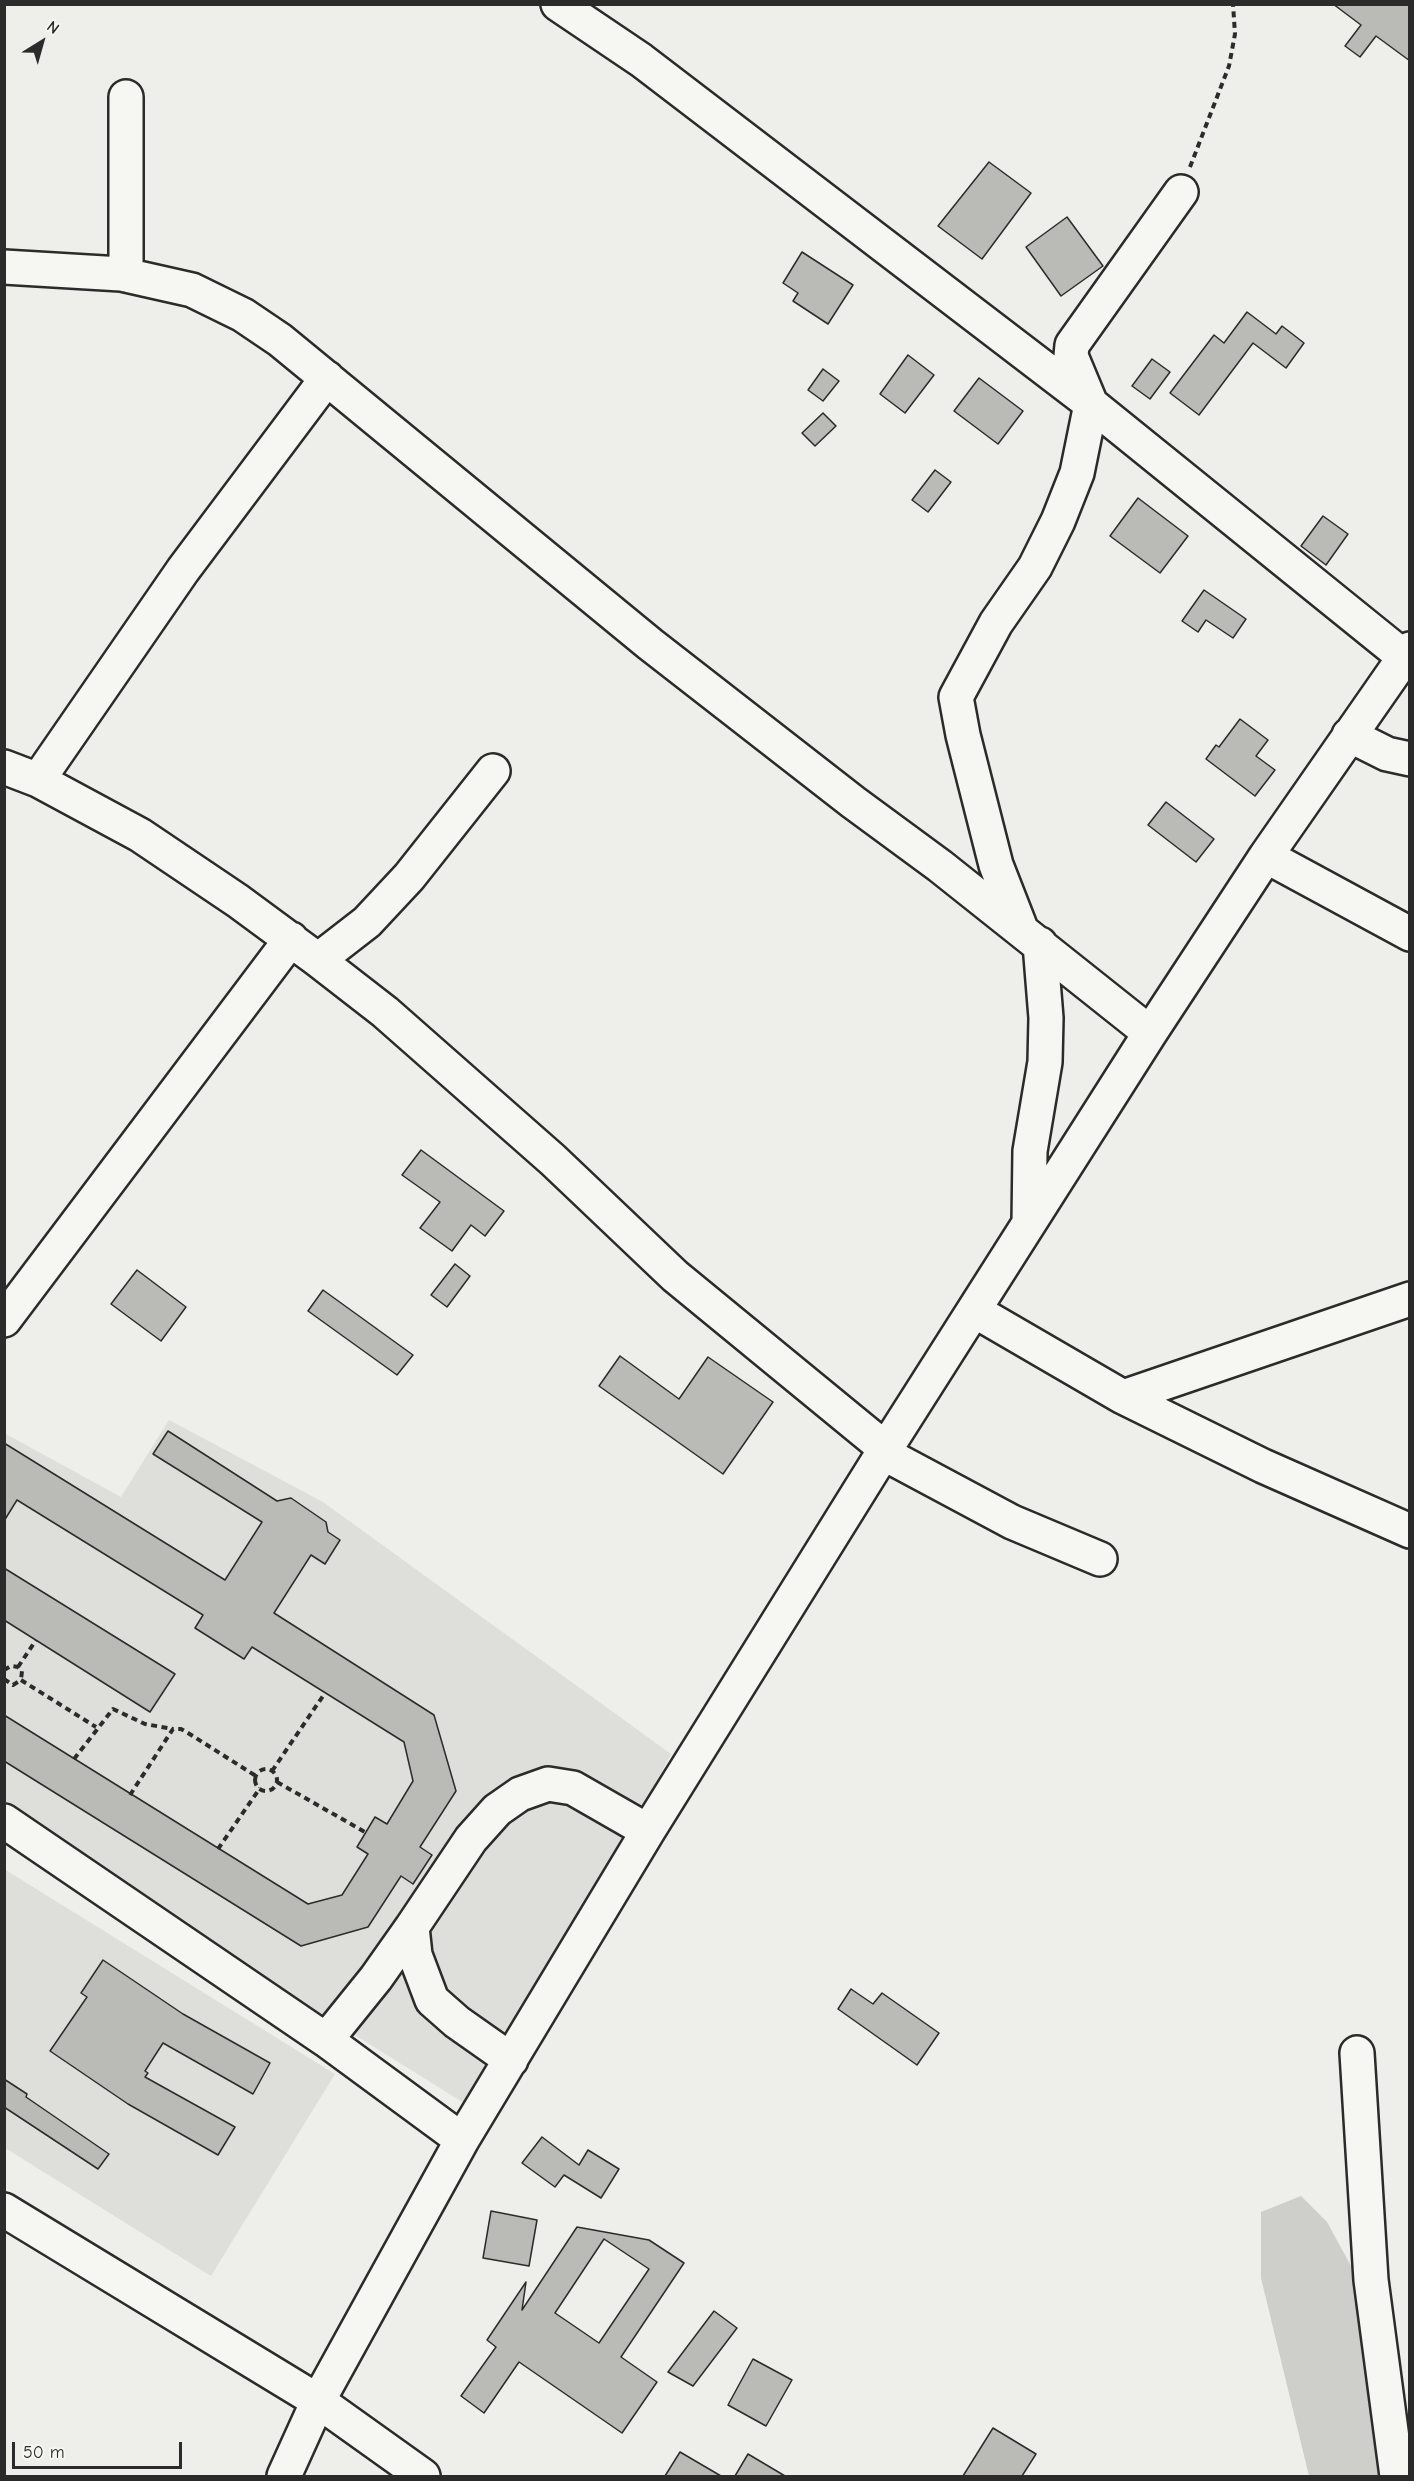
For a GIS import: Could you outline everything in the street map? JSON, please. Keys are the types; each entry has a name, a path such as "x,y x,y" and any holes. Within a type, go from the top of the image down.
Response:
{"street":[{"path":"284,2476 318,2402 462,2140 648,1831 1150,1033 1266,856 1407,653 1091,404 641,60 558,4"},
{"path":"126,97 126,275"},
{"path":"1029,1224 1030,1151 1045,1062 1046,1018 1030,937 996,865 963,735 956,697 996,623 1035,567 1058,521 1077,472 1091,404 1071,356 1072,345 1181,192"},
{"path":"4,267 126,275 192,290 217,301 280,339 650,644 1030,937 1150,1033"},
{"path":"38,780 183,570 327,378"},
{"path":"1349,735 1387,754 1410,759"},
{"path":"4,767 38,780 140,835 291,939 385,1012 536,1145 675,1276 885,1452 1012,1522 1100,1558"},
{"path":"318,960 367,922 409,877 493,771"},
{"path":"1266,856 1410,934"},
{"path":"4,1320 291,939"},
{"path":"1123,1397 1410,1299"},
{"path":"975,1311 1123,1397 1263,1467 1410,1531"},
{"path":"326,2040 376,1978 471,1839 497,1809 520,1794 548,1784 573,1788 648,1831"},
{"path":"4,1821 326,2040 462,2140"},
{"path":"412,1927 418,1965 432,2000 457,2022 511,2060"},
{"path":"1357,2053 1371,2280 1397,2476"},
{"path":"4,2210 318,2402 423,2476"}],"path":[{"path":"1181,192 1229,66 1235,34 1233,4"},
{"path":"18,1667 36,1640"},
{"path":"5,1670 11,1666 18,1667 22,1671 21,1680"},
{"path":"5,1682 13,1684 21,1680"},
{"path":"21,1680 96,1727"},
{"path":"272,1771 325,1693"},
{"path":"74,1759 96,1727 112,1709 145,1724 181,1729 256,1776"},
{"path":"130,1795 173,1729"},
{"path":"262,1770 272,1771 277,1782 270,1790 260,1788 256,1782 256,1776 262,1770"},
{"path":"277,1782 366,1833"},
{"path":"218,1849 260,1788"}],"shaded area":[{"path":"169,1420 323,1502 671,1754 547,1991 467,2105 5,1816 4,1433 121,1497"},
{"path":"4,1869 335,2074 211,2276 5,2148"},
{"path":"1301,2196 1327,2222 1357,2277 1408,2476 1309,2476 1261,2278 1261,2212"}],"building":[{"path":"1333,4 1410,4 1410,61 1376,36 1360,57 1345,46 1361,25"},
{"path":"989,162 1031,193 982,259 938,226"},
{"path":"1067,217 1103,266 1061,296 1026,247"},
{"path":"802,252 853,285 828,324 793,301 798,293 783,283"},
{"path":"1247,312 1276,334 1282,326 1304,343 1286,368 1253,343 1199,415 1170,393 1214,335 1224,343"},
{"path":"908,355 934,375 905,413 880,394"},
{"path":"1152,359 1170,372 1150,399 1132,386"},
{"path":"823,369 839,381 823,401 808,390"},
{"path":"979,378 1023,411 998,444 954,411"},
{"path":"823,413 836,426 815,446 802,433"},
{"path":"935,470 951,482 928,512 912,500"},
{"path":"1138,498 1188,536 1160,573 1110,536"},
{"path":"1323,516 1348,534 1326,565 1301,546"},
{"path":"1204,590 1246,619 1233,638 1206,620 1198,632 1182,621"},
{"path":"1240,719 1268,740 1256,756 1275,770 1255,796 1206,759 1216,745 1219,747"},
{"path":"1166,802 1214,839 1196,862 1148,825"},
{"path":"421,1150 504,1211 485,1236 471,1225 452,1251 420,1228 440,1202 402,1175"},
{"path":"455,1264 470,1276 447,1307 431,1295"},
{"path":"137,1270 186,1307 161,1341 111,1304"},
{"path":"323,1290 413,1355 397,1375 308,1311"},
{"path":"620,1356 679,1399 708,1357 773,1402 723,1474 599,1386"},
{"path":"168,1431 277,1501 291,1498 326,1522 328,1532 340,1540 325,1564 311,1555 274,1613 434,1715 456,1791 420,1847 432,1855 413,1884 401,1876 368,1927 301,1946 4,1761 4,1715 308,1904 342,1895 368,1854 357,1847 375,1817 387,1824 413,1781 404,1742 252,1647 244,1659 195,1628 203,1615 17,1500 4,1521 4,1443 225,1580 262,1522 153,1454"},
{"path":"4,1568 175,1674 150,1712 4,1620"},
{"path":"103,1960 183,2014 270,2063 253,2094 163,2043 145,2071 148,2073 145,2077 235,2127 218,2155 128,2104 50,2051 87,1997 81,1993"},
{"path":"851,1989 873,2004 882,1993 939,2033 917,2065 838,2009"},
{"path":"4,2079 27,2094 26,2097 109,2154 98,2169 4,2107"},
{"path":"542,2137 579,2165 588,2150 619,2169 601,2198 564,2175 555,2187 522,2163"},
{"path":"491,2211 537,2220 529,2266 483,2258"},
{"path":"577,2227 649,2240 684,2263 621,2357 657,2382 622,2433 519,2362 484,2413 461,2396 496,2347 487,2340 526,2282 522,2310","holes":["604,2239 649,2269 599,2343 555,2313"]},
{"path":"714,2311 737,2328 693,2386 668,2372"},
{"path":"753,2359 792,2380 766,2426 728,2405"},
{"path":"993,2428 1036,2454 1022,2476 963,2476"},
{"path":"680,2452 721,2476 665,2476"},
{"path":"748,2454 785,2476 735,2476"}]}
